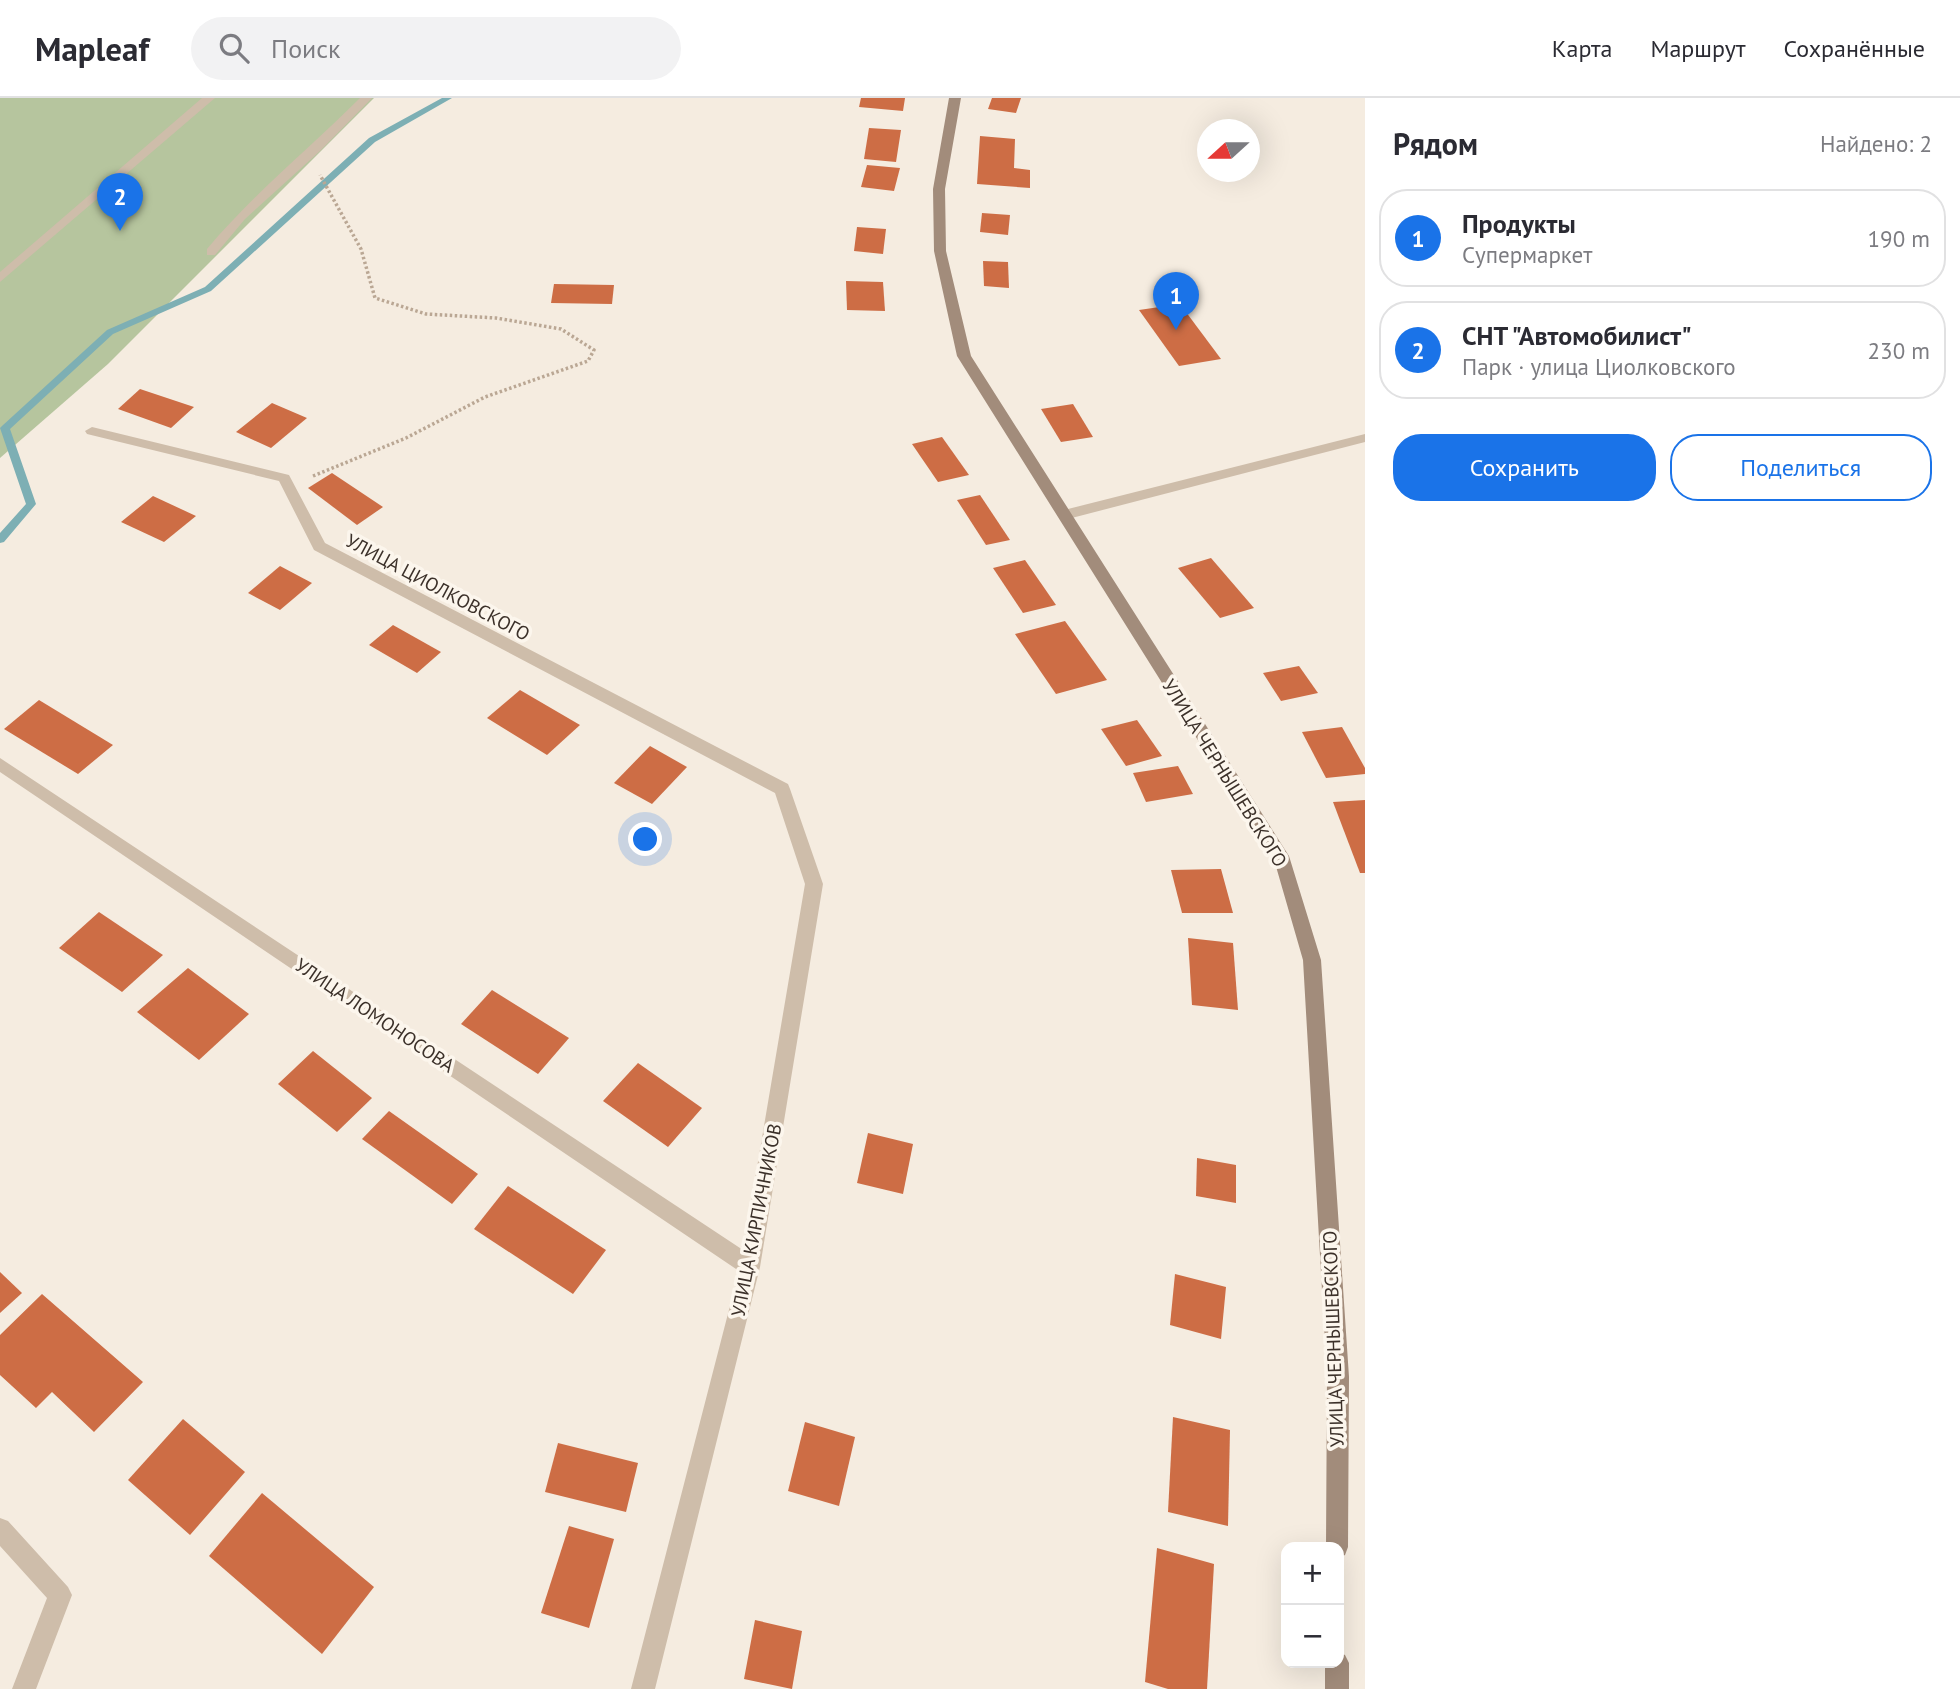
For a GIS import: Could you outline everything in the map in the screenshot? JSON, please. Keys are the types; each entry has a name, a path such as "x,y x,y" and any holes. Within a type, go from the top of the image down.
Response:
{"main road":[{"name":"УЛИЦА ЧЕРНЫШЕВСКОГО","path":"955,98 939,190 940,251 964,356 1283,861 1312,960 1338,1377 1338,1542"},
{"path":"1337,1668 1337,1689"}],"street":[{"path":"0,278 209,98"},
{"path":"211,252 241,216 308,157 366,98"},
{"path":"92,431 284,478 288,486"},
{"path":"1064,515 1365,438"},
{"name":"УЛИЦА ЦИОЛКОВСКОГО","path":"288,486 319,546 782,789"},
{"name":"УЛИЦА ЛОМОНОСОВА","path":"0,764 750,1267"},
{"name":"УЛИЦА КИРПИЧНИКОВ","path":"643,1689 750,1267 814,884 782,789"},
{"path":"0,1529 60,1595 24,1689"}],"path":[{"path":"288,486 405,438 485,397 588,361 594,350 561,329 496,317 426,314 375,298 371,272 358,235 308,157"}],"green space":[{"path":"0,98 374,98 108,364 0,458"}],"building":[{"path":"861,98 905,98 903,111 859,107"},
{"path":"992,98 1021,98 1016,113 988,109"},
{"path":"869,128 901,130 896,162 864,159"},
{"path":"980,136 1015,139 1014,168 1030,170 1030,188 977,184"},
{"path":"867,165 900,168 894,191 861,187"},
{"path":"982,213 1010,215 1008,235 980,232"},
{"path":"857,227 886,229 883,254 854,251"},
{"path":"983,261 1008,262 1009,288 984,286"},
{"path":"846,281 883,282 885,311 847,310"},
{"path":"554,284 614,285 612,304 551,303"},
{"path":"1180,304 1221,359 1179,366 1139,310"},
{"path":"140,389 194,407 171,428 118,409"},
{"path":"272,403 307,418 271,448 236,432"},
{"path":"1073,404 1093,437 1061,442 1041,409"},
{"path":"942,437 969,475 938,482 912,444"},
{"path":"332,473 383,507 357,525 308,488"},
{"path":"980,495 1010,540 986,545 957,500"},
{"path":"153,496 196,516 164,542 121,522"},
{"path":"1211,558 1254,608 1220,618 1178,568"},
{"path":"1025,560 1056,605 1023,613 993,568"},
{"path":"280,566 312,583 280,610 248,593"},
{"path":"1065,621 1107,680 1056,694 1015,634"},
{"path":"393,625 441,652 417,673 369,645"},
{"path":"1299,666 1318,693 1281,701 1263,673"},
{"path":"520,690 580,725 547,755 487,718"},
{"path":"39,700 113,745 78,774 4,729"},
{"path":"1137,720 1162,756 1126,766 1101,729"},
{"path":"1342,727 1365,768 1365,774 1326,778 1302,732"},
{"path":"650,746 687,767 652,804 614,783"},
{"path":"1178,766 1193,794 1146,802 1133,773"},
{"path":"1365,800 1365,873 1360,873 1333,802"},
{"path":"1221,869 1233,913 1182,913 1171,870"},
{"path":"99,912 163,955 122,992 59,948"},
{"path":"1188,938 1233,943 1238,1010 1192,1005"},
{"path":"188,968 249,1014 199,1060 137,1012"},
{"path":"492,990 569,1038 538,1074 461,1024"},
{"path":"313,1051 372,1098 337,1132 278,1084"},
{"path":"638,1063 702,1108 668,1147 603,1101"},
{"path":"389,1111 478,1174 452,1204 362,1139"},
{"path":"868,1133 913,1144 903,1194 857,1183"},
{"path":"1197,1158 1236,1165 1236,1203 1196,1196"},
{"path":"508,1186 606,1250 573,1294 474,1229"},
{"path":"0,1272 22,1293 0,1313"},
{"path":"1175,1274 1226,1287 1221,1339 1170,1325"},
{"path":"42,1294 143,1382 94,1432 52,1392 36,1408 0,1375 0,1335"},
{"path":"1173,1417 1230,1430 1228,1526 1168,1512"},
{"path":"183,1419 245,1472 190,1535 128,1480"},
{"path":"805,1422 855,1437 839,1506 788,1491"},
{"path":"558,1443 638,1463 626,1512 545,1492"},
{"path":"262,1493 374,1587 322,1654 209,1556"},
{"path":"569,1526 614,1539 589,1628 541,1613"},
{"path":"1157,1548 1214,1564 1207,1689 1168,1689 1145,1682"},
{"path":"755,1620 802,1631 792,1689 744,1679"}],"waterway":[{"path":"0,540 31,504 5,428 110,332 208,289 372,140 448,98"}],"place":[{"name":"СНТ \"Автомобилист\"","path":"120,231"},
{"name":"Продукты","path":"1176,330"}]}
